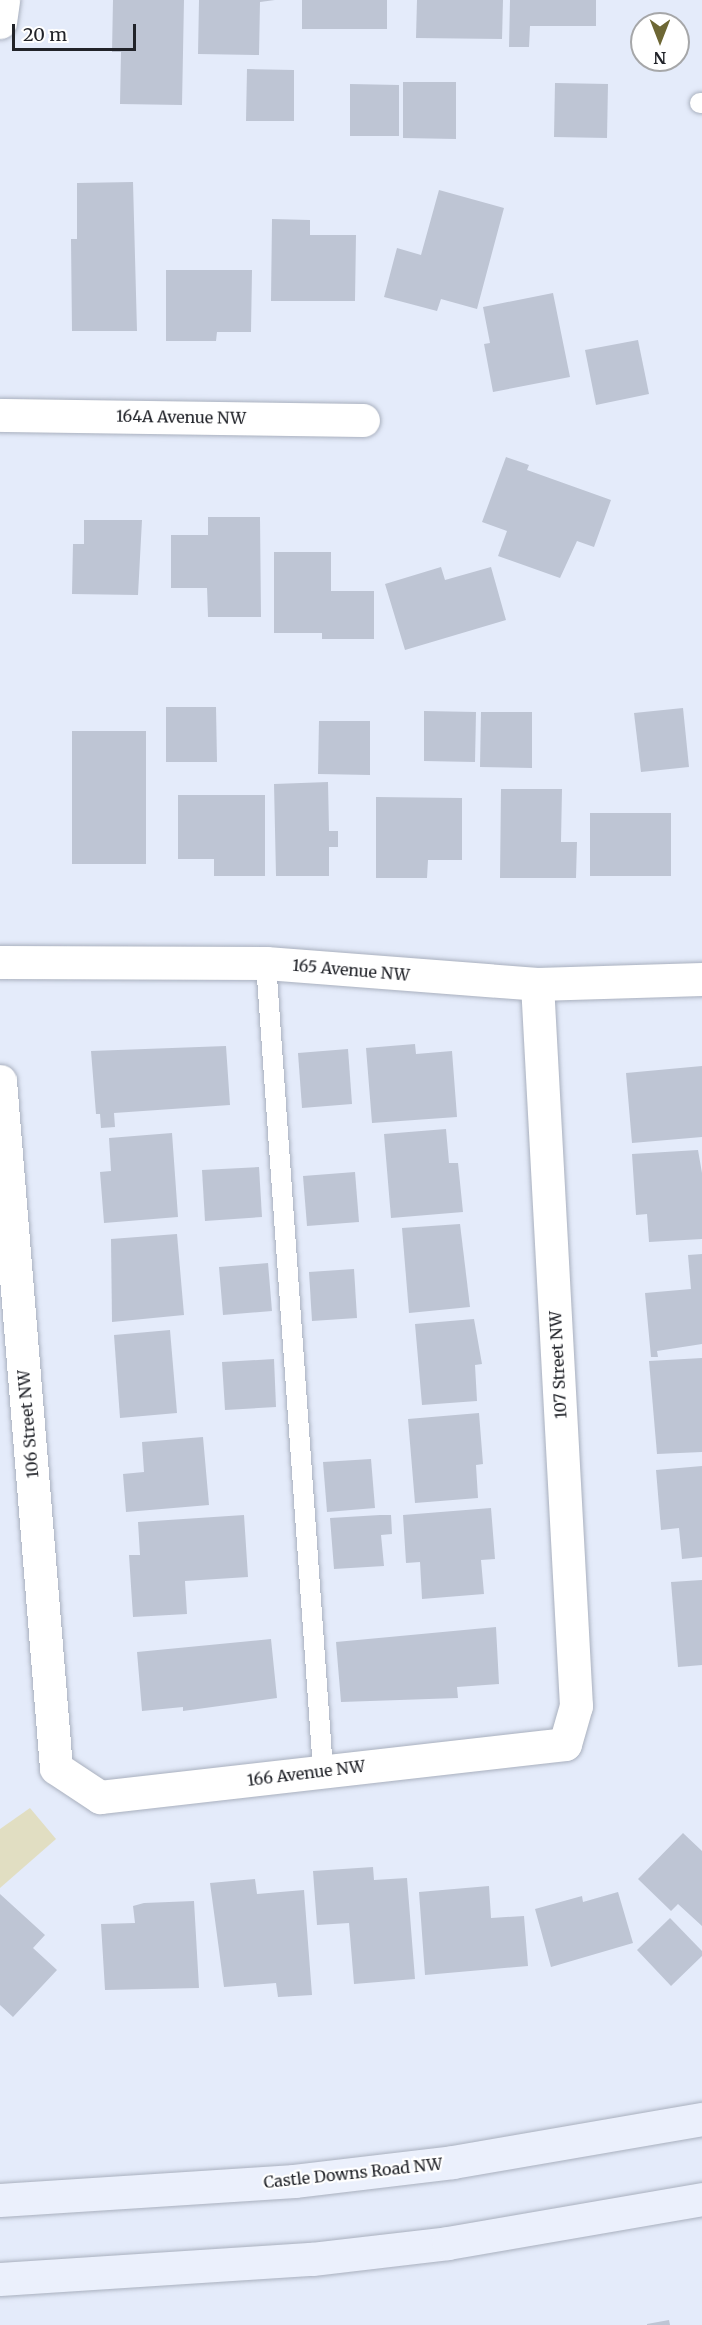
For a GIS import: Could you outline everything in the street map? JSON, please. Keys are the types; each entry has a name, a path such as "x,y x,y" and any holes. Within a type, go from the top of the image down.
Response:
{"main road":[{"name":"Castle Downs Road NW","path":"0,2200 294,2181 453,2162 702,2120"},
{"path":"0,2279 177,2271 334,2256 448,2243 702,2199"}],"street":[{"path":"0,22 3,0"},
{"name":"164A Avenue NW","path":"0,415 363,420"},
{"name":"165 Avenue NW","path":"0,962 266,963 537,984 702,979"},
{"name":"107 Street NW","path":"537,984 576,1706 565,1744"},
{"name":"106 Street NW","path":"0,1081 56,1768"},
{"name":"166 Avenue NW","path":"56,1768 100,1797 565,1744"}],"lane":[{"path":"266,963 323,1771"}],"shaded area":[{"path":"30,1808 56,1839 0,1888 0,1829"}],"building":[{"path":"113,0 184,0 182,105 120,104 121,52 112,52"},
{"path":"199,0 275,0 260,2 259,55 198,54"},
{"path":"302,0 387,0 387,29 302,29"},
{"path":"417,0 503,0 502,39 416,38"},
{"path":"510,0 596,0 596,26 530,26 529,47 509,47"},
{"path":"247,69 294,70 294,121 246,121"},
{"path":"403,82 456,82 456,139 403,138"},
{"path":"555,83 608,84 607,138 554,137"},
{"path":"350,84 399,85 399,136 350,136"},
{"path":"133,182 137,331 72,331 71,239 77,239 77,183"},
{"path":"439,190 504,208 477,309 441,299 437,311 384,297 397,248 421,255"},
{"path":"272,219 310,220 310,235 356,235 355,301 271,301"},
{"path":"166,270 252,270 251,332 217,332 216,341 166,341"},
{"path":"553,293 570,377 493,392 484,344 490,343 483,307"},
{"path":"638,340 649,394 596,405 585,350"},
{"path":"506,457 529,465 527,470 611,500 594,547 577,541 560,578 498,556 507,531 482,522"},
{"path":"208,517 260,517 261,617 208,617 207,588 171,588 171,535 208,535"},
{"path":"84,520 142,520 138,595 72,594 73,544 84,544"},
{"path":"274,552 331,552 331,591 374,591 374,639 322,639 322,633 274,633"},
{"path":"441,567 445,580 491,567 506,620 405,650 385,584"},
{"path":"166,707 216,707 217,762 166,762"},
{"path":"683,708 689,767 641,772 634,713"},
{"path":"424,711 476,712 475,762 424,761"},
{"path":"481,712 532,712 532,768 480,767"},
{"path":"319,721 370,721 370,775 318,774"},
{"path":"72,731 146,731 146,864 72,864"},
{"path":"328,782 329,831 338,831 338,847 329,847 329,876 276,876 274,784"},
{"path":"501,789 562,789 561,842 577,842 576,878 500,878"},
{"path":"178,795 265,795 265,876 214,876 214,859 178,859"},
{"path":"376,797 462,798 462,860 428,860 427,878 376,878"},
{"path":"590,813 671,813 671,876 590,876"},
{"path":"415,1044 416,1054 452,1051 457,1117 372,1123 366,1048"},
{"path":"226,1046 230,1105 114,1113 115,1127 101,1128 100,1114 96,1114 91,1051"},
{"path":"348,1049 352,1104 302,1108 298,1053"},
{"path":"702,1066 702,1137 632,1143 626,1073"},
{"path":"446,1129 449,1163 458,1163 463,1212 391,1218 384,1134"},
{"path":"172,1133 178,1217 104,1223 100,1172 111,1171 109,1138"},
{"path":"698,1150 702,1173 702,1239 649,1242 647,1214 636,1215 632,1154"},
{"path":"259,1167 262,1217 205,1221 202,1170"},
{"path":"355,1172 359,1222 307,1226 303,1176"},
{"path":"460,1224 470,1307 409,1313 402,1228"},
{"path":"177,1234 184,1315 112,1322 111,1239"},
{"path":"702,1254 702,1344 657,1351 658,1357 651,1357 645,1293 691,1289 688,1255"},
{"path":"268,1263 272,1311 223,1315 219,1267"},
{"path":"354,1269 357,1318 312,1321 309,1272"},
{"path":"474,1319 482,1364 475,1365 477,1401 422,1405 415,1324"},
{"path":"170,1330 177,1413 120,1418 114,1335"},
{"path":"702,1358 702,1452 657,1454 649,1361"},
{"path":"274,1359 276,1407 225,1410 222,1362"},
{"path":"479,1413 483,1464 476,1465 478,1498 415,1503 408,1419"},
{"path":"203,1437 209,1505 126,1512 123,1474 144,1472 142,1442"},
{"path":"371,1459 375,1508 327,1512 323,1462"},
{"path":"702,1466 702,1557 682,1559 679,1528 661,1530 656,1470"},
{"path":"491,1508 495,1559 481,1560 484,1594 422,1599 420,1562 406,1563 403,1515"},
{"path":"244,1515 248,1577 185,1581 187,1614 133,1617 129,1555 140,1555 138,1522"},
{"path":"391,1515 392,1534 381,1535 384,1566 334,1569 330,1518"},
{"path":"702,1580 702,1665 678,1667 671,1582"},
{"path":"496,1627 499,1684 457,1687 458,1698 341,1702 336,1642"},
{"path":"271,1639 277,1698 183,1711 183,1707 142,1711 137,1652"},
{"path":"683,1833 702,1851 702,1926 678,1904 671,1911 638,1879"},
{"path":"373,1867 374,1880 407,1878 415,1979 354,1984 349,1923 317,1925 313,1871"},
{"path":"255,1879 257,1894 304,1890 312,1995 278,1997 276,1983 224,1987 210,1883"},
{"path":"489,1886 491,1918 524,1916 528,1966 425,1975 419,1892"},
{"path":"618,1892 633,1943 551,1967 535,1909 582,1896 583,1902"},
{"path":"0,1894 45,1935 33,1948 57,1970 13,2017 0,2005"},
{"path":"194,1901 199,1988 105,1990 101,1924 135,1923 133,1906 144,1903"},
{"path":"670,1918 702,1951 702,1956 671,1986 637,1950"},
{"path":"669,2320 670,2325 647,2325 647,2324"}]}
